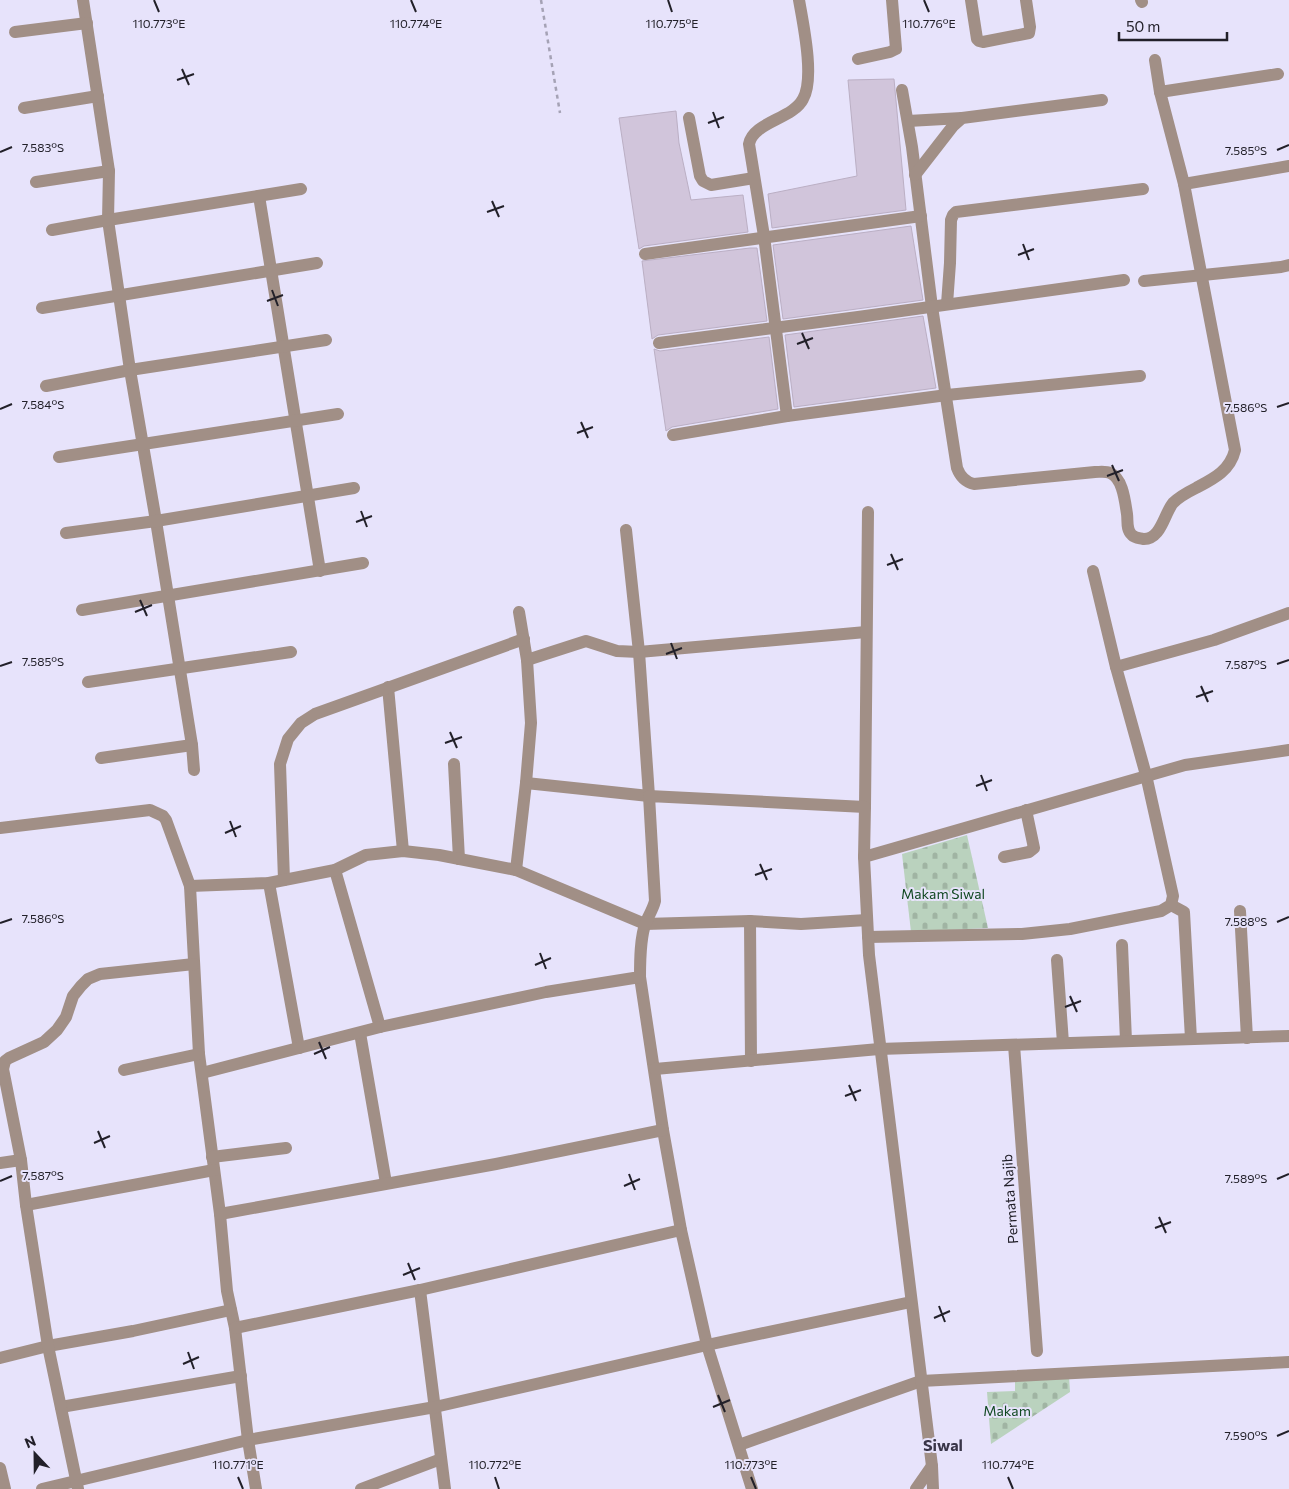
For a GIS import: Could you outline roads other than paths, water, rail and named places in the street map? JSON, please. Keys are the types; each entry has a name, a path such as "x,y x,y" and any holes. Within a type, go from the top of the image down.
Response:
{"street":[{"path":"83,0 109,172 108,220 130,370 144,445 192,746 194,770"},
{"path":"787,416 764,236 749,150 751,136 796,107 805,97 808,84 807,59 799,0"},
{"path":"858,59 896,49 892,0"},
{"path":"971,0 977,39 983,42 1029,33 1030,27 1026,0"},
{"path":"16,32 86,23"},
{"path":"902,90 908,121 932,307 957,468 960,475 969,483 1106,472 1116,477 1122,491 1128,528 1131,534 1138,538 1147,539 1155,535 1172,504 1187,493 1213,480 1226,469 1233,457 1234,443 1184,184 1160,92 1155,60"},
{"path":"1160,92 1278,74"},
{"path":"24,108 98,96"},
{"path":"908,121 962,118 1102,100"},
{"path":"689,118 700,176 704,182 711,185 754,178"},
{"path":"915,175 953,126 962,118"},
{"path":"1184,184 1289,166"},
{"path":"36,182 109,172"},
{"path":"52,230 301,189"},
{"path":"947,304 951,220 952,215 956,212 1143,189"},
{"path":"259,196 320,571"},
{"path":"646,254 764,236 921,216"},
{"path":"42,308 317,263"},
{"path":"1144,281 1289,265"},
{"path":"659,343 1124,280"},
{"path":"46,386 130,370 326,340"},
{"path":"673,436 787,416 947,395 1140,376"},
{"path":"59,457 338,414"},
{"path":"66,533 156,521 354,488"},
{"path":"868,512 864,857 866,920 879,1049 932,1466 933,1489"},
{"path":"626,530 639,652 655,901 653,910 645,924 640,958 640,977 663,1130 681,1230 707,1346 752,1489"},
{"path":"82,610 362,563"},
{"path":"868,937 1013,934 1070,929 1161,911 1171,905 1173,896 1146,775 1116,667 1093,571"},
{"path":"516,870 531,723 527,660 519,612"},
{"path":"1116,667 1214,640 1289,613"},
{"path":"527,660 586,641 617,651 639,652 866,632"},
{"path":"284,880 279,772 288,738 301,722 308,717 388,687 524,639"},
{"path":"88,682 291,652"},
{"path":"388,687 403,851"},
{"path":"101,758 192,746"},
{"path":"864,857 1146,775 1185,766 1289,750"},
{"path":"454,764 459,859"},
{"path":"526,782 649,796 865,806"},
{"path":"0,828 150,810 163,816 166,820 188,882 199,1054 220,1214 227,1291 235,1328 248,1440 256,1489"},
{"path":"1004,857 1029,852 1034,848 1026,810"},
{"path":"188,882 270,883 334,870 366,854 403,851 516,870 645,924 750,921 801,924 866,920"},
{"path":"334,870 380,1027"},
{"path":"270,883 299,1048"},
{"path":"1171,905 1184,912 1191,1040"},
{"path":"1240,911 1247,1038"},
{"path":"750,921 751,1061"},
{"path":"1122,945 1126,1041"},
{"path":"1057,960 1063,1043"},
{"path":"77,1485 48,1346 21,1160 3,1081 3,1069 5,1061 13,1055 44,1042 57,1030 66,1017 74,996 88,979 100,974 194,964"},
{"path":"202,1073 380,1027 546,992 640,977"},
{"path":"360,1033 386,1183"},
{"path":"655,1069 879,1049 1289,1036"},
{"name":"Permata Najib","path":"1014,1045 1037,1351"},
{"path":"124,1070 199,1054"},
{"path":"220,1214 496,1164 663,1130"},
{"path":"212,1157 286,1148"},
{"path":"0,1163 21,1160"},
{"path":"26,1204 214,1170"},
{"path":"235,1328 420,1290 681,1230"},
{"path":"420,1290 445,1489"},
{"path":"42,1489 77,1485 248,1440 435,1407 911,1302"},
{"path":"0,1358 48,1346 132,1332 231,1310"},
{"path":"739,1445 921,1381 1289,1362"},
{"path":"61,1407 241,1376"},
{"path":"361,1489 441,1459"},
{"path":"916,1489 932,1466"},
{"path":"0,1468 4,1489"}],"district":[{"name":"Siwal","path":"943,1445"}],"park label":[{"name":"Makam Siwal","path":"943,894"},
{"name":"Makam","path":"1007,1411"}]}
